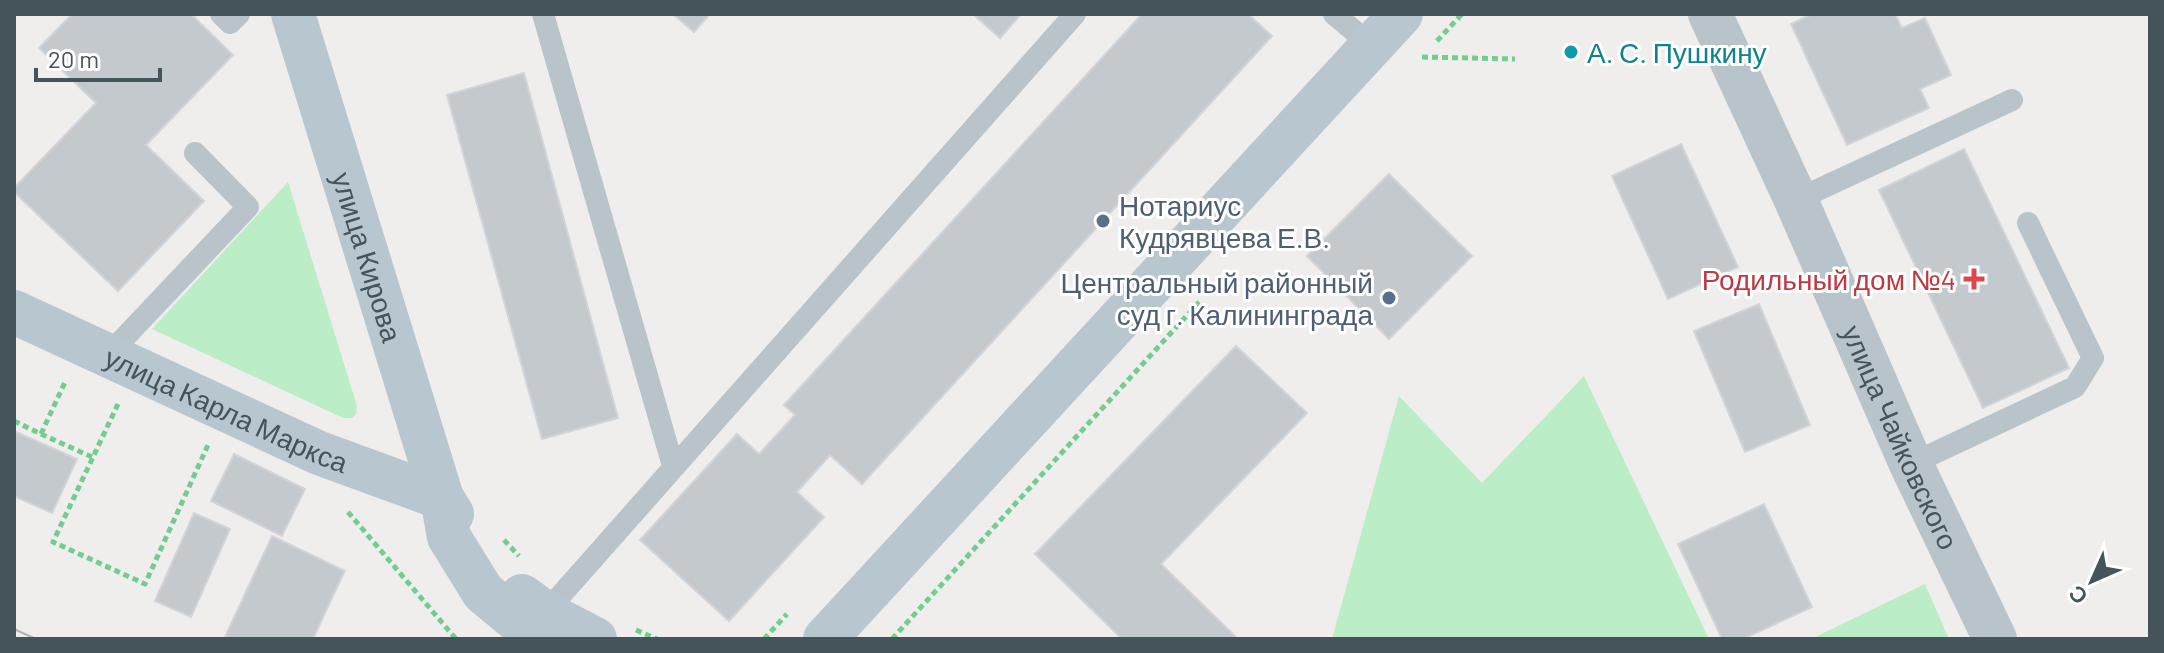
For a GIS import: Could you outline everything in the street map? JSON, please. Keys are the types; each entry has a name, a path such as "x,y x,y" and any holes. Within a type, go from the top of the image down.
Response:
{"main road":[{"name":"улица Кирова","path":"293,14 442,498"},
{"path":"825,639 1401,14"},
{"name":"улица Карла Маркса","path":"14,312 319,453 442,498"},
{"path":"442,498 494,577 549,616 612,633"}],"street":[{"name":"улица Чайковского","path":"1710,14 1796,200 1911,464 1995,639"}],"lane":[{"path":"221,14 230,23 239,14"},
{"path":"543,14 673,466"},
{"path":"549,616 673,466 1075,14"},
{"path":"1334,14 1372,46"},
{"path":"1796,200 2012,100"},
{"path":"108,355 248,207 195,153"},
{"path":"1911,464 2075,387 2093,358 2028,223"}],"path":[{"path":"1462,14 1422,57 1515,59"},
{"path":"892,639 1210,290"},
{"path":"41,434 66,378"},
{"path":"118,402 53,542 145,584 208,444"},
{"path":"14,421 92,457"},
{"path":"504,539 549,616"},
{"path":"612,633 657,639"}],"green space":[{"path":"288,182 357,406 352,418 343,418 152,329"},
{"path":"1584,376 1709,639 1332,639 1399,396 1482,483"},
{"path":"1925,584 1949,639 1811,639"}],"building":[{"path":"72,14 191,14 233,55 146,145 204,201 118,291 14,192 14,188 96,103 39,48"},
{"path":"673,14 710,14 694,32"},
{"path":"973,14 1021,14 1000,38"},
{"path":"1142,14 1248,14 1272,36 862,484 830,455 797,492 824,517 729,621 640,540 737,434 759,454 795,415 784,405"},
{"path":"1812,14 1895,14 1902,28 1925,18 1951,75 1920,89 1929,108 1847,145 1791,24"},
{"path":"524,73 618,418 542,439 447,95"},
{"path":"1681,144 1738,267 1668,299 1612,176"},
{"name":"Родильный дом №4","path":"1964,149 2069,368 1983,408 1879,190"},
{"name":"Центральный районный суд г. Калининграда","path":"1389,174 1472,256 1389,339 1307,256"},
{"path":"1759,304 1810,425 1745,452 1694,331"},
{"path":"1236,346 1307,413 1161,564 1238,639 1122,639 1035,554"},
{"path":"14,431 77,459 52,513 14,496"},
{"path":"234,454 305,489 282,536 211,501"},
{"path":"1764,504 1812,607 1743,639 1722,639 1678,544"},
{"path":"194,513 230,529 191,617 155,601"},
{"path":"272,536 345,571 313,639 224,639"}],"tram line":[{"path":"14,629 36,639"}],"place":[{"name":"А. С. Пушкину","path":"1571,52"},
{"name":"Нотариус Кудрявцева Е.В.","path":"1103,221"},
{"name":"Родильный дом №4","path":"1974,279"},
{"name":"Центральный районный суд г. Калининграда","path":"1389,298"}]}
